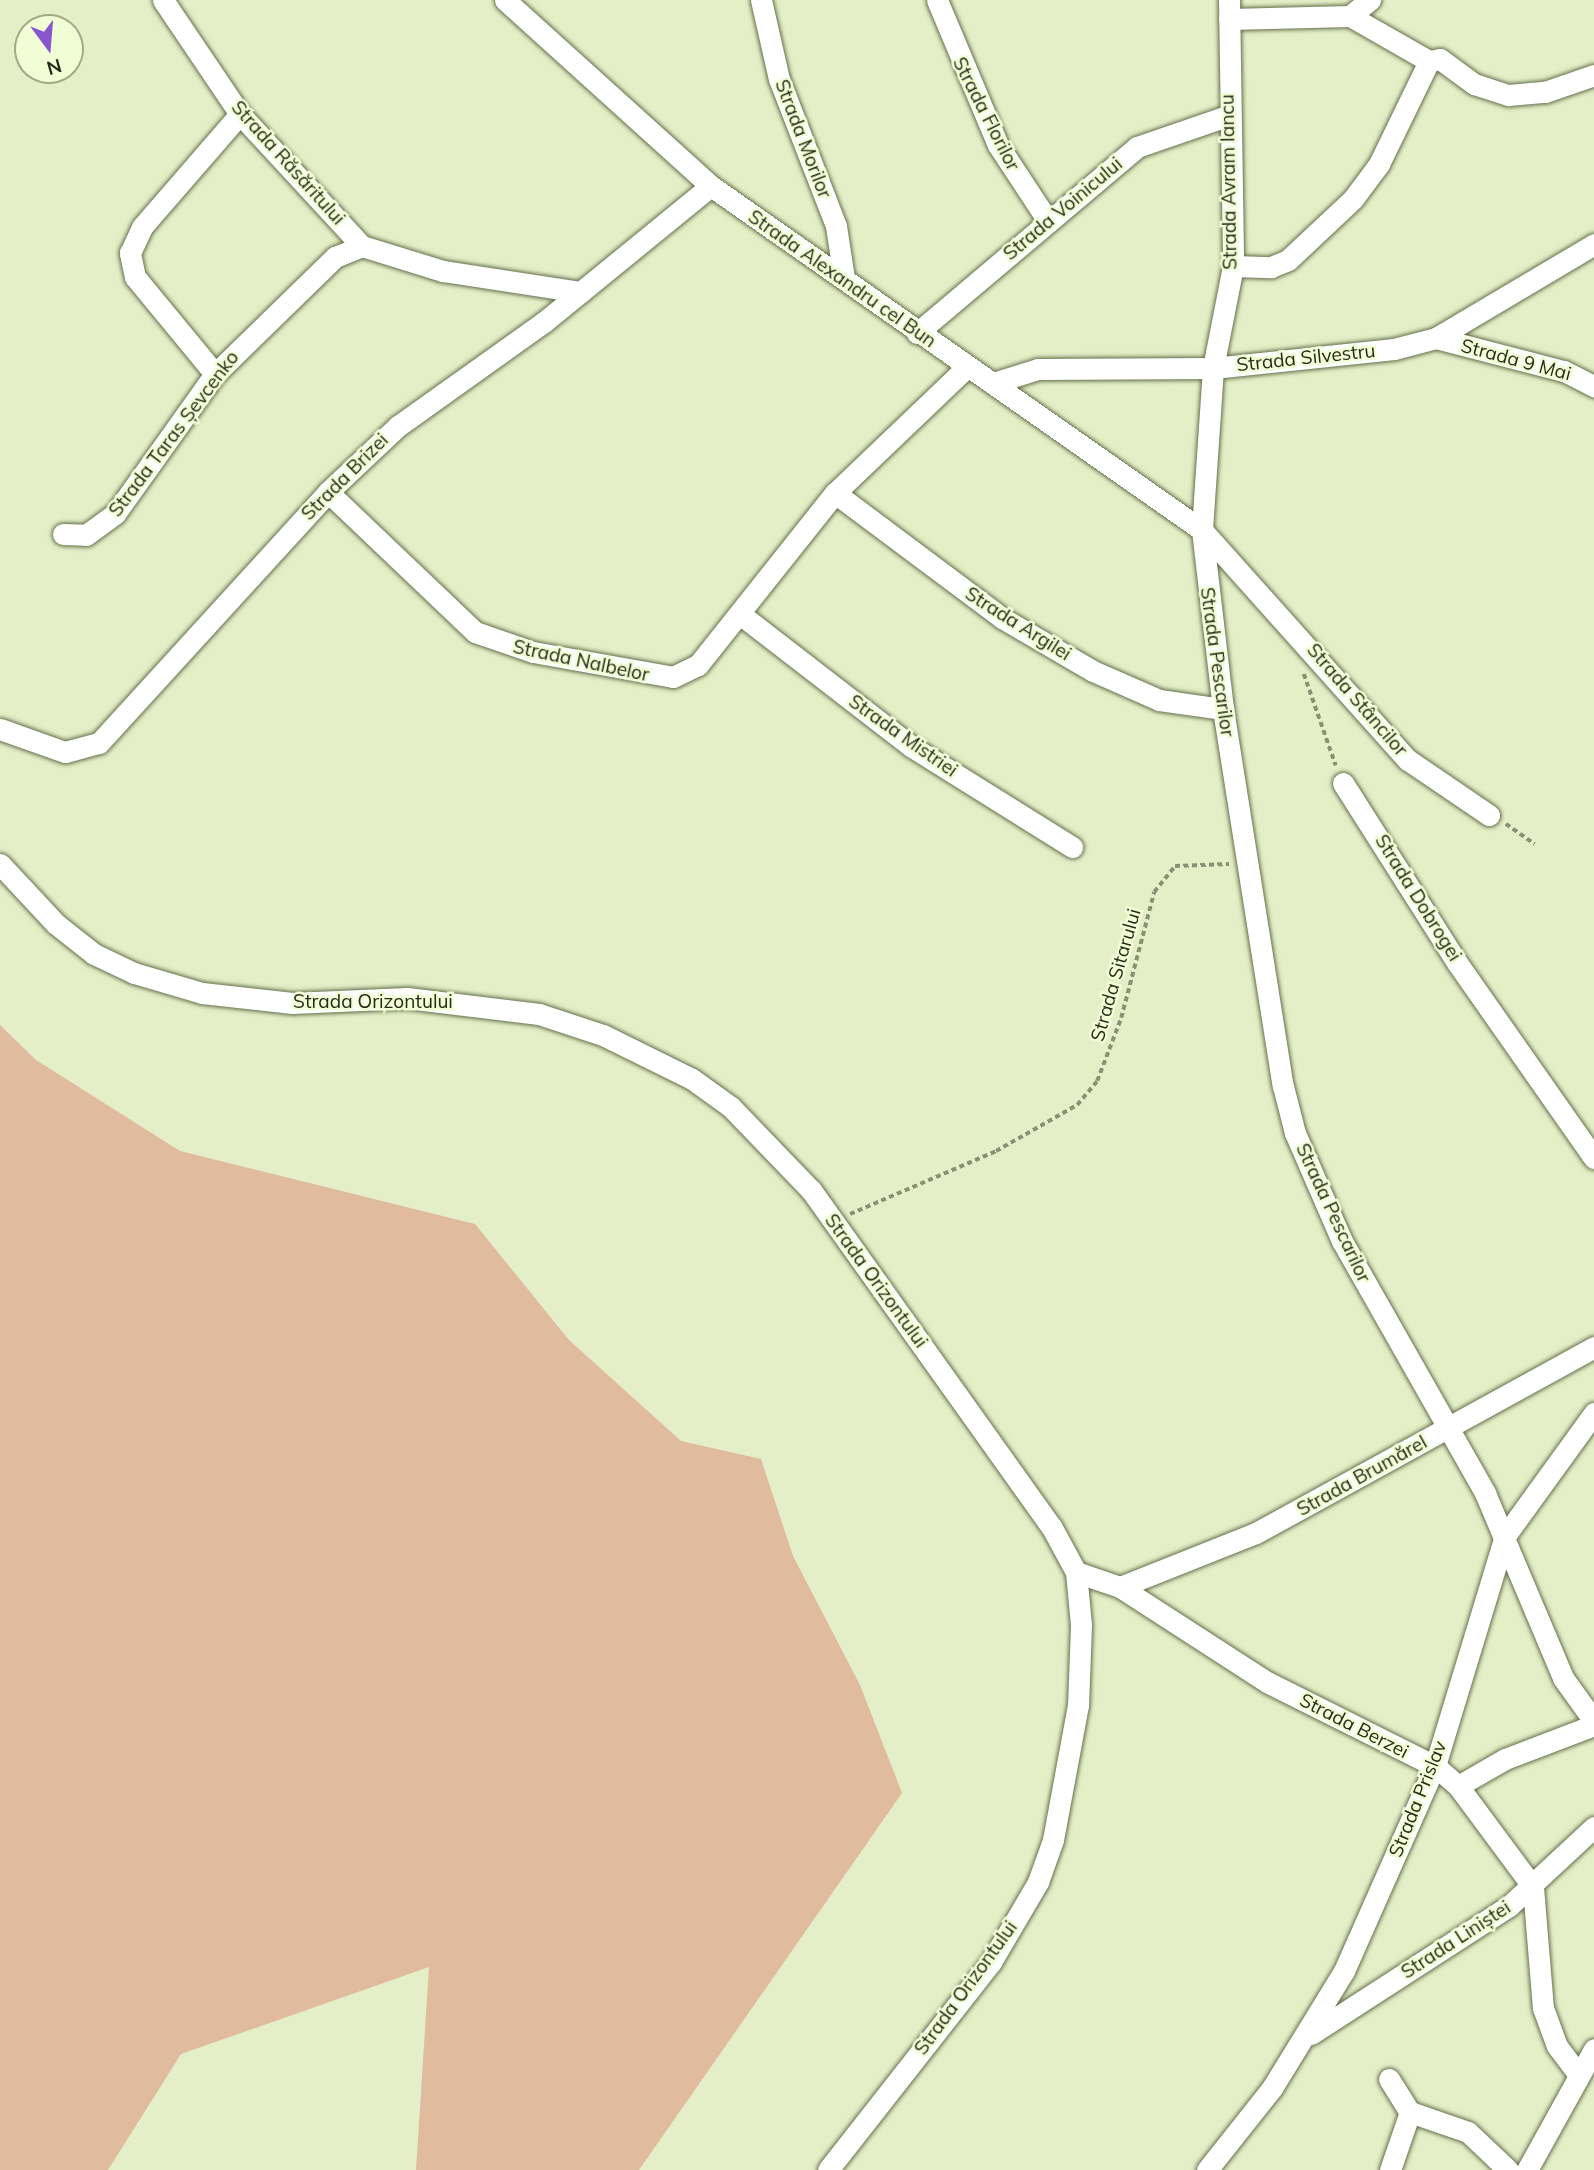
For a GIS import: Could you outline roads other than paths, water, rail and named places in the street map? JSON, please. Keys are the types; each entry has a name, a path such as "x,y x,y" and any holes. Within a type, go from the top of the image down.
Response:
{"street":[{"name":"Strada Alexandru cel Bun","path":"505,0 711,186 844,278 917,333 1202,530"},
{"name":"Strada Morilor","path":"761,0 779,79 836,226 844,278"},
{"name":"Strada Florilor","path":"937,0 998,145 1048,221"},
{"path":"1350,16 1370,0"},
{"name":"Strada Răsăritului","path":"166,4 240,114 362,246"},
{"path":"1229,9 1350,16 1429,61 1440,59 1474,84 1508,95 1545,92 1594,75"},
{"name":"Strada Avram Iancu","path":"1202,530 1213,368 1233,266 1227,116 1229,9"},
{"path":"1233,266 1271,267 1288,260 1353,199 1379,164 1429,61"},
{"path":"215,373 135,277 130,253 142,228 240,114"},
{"name":"Strada Voinicului","path":"917,333 1137,147 1227,116"},
{"name":"Strada Brizei","path":"0,729 65,752 99,743 328,492 398,426 580,292 711,186"},
{"name":"Strada Silvestru","path":"993,383 1038,369 1098,364 1213,368 1394,349 1436,338 1594,244"},
{"path":"362,246 443,271 580,292"},
{"name":"Strada Taras Șevcenko","path":"63,534 86,536 116,514 215,373 335,257 362,246"},
{"name":"Strada 9 Mai","path":"1436,338 1564,371 1594,386"},
{"name":"Strada Nalbelor","path":"328,492 445,609 500,643 630,674 673,677 698,665 740,614 786,547 835,493 967,367"},
{"name":"Strada Argilei","path":"835,493 1003,618 1093,671 1159,700 1223,709"},
{"name":"Strada Pescarilor","path":"1202,530 1223,709 1248,869 1295,1133 1342,1241 1450,1427 1504,1536 1563,1678 1594,1723"},
{"name":"Strada Stâncilor","path":"1202,530 1408,760 1489,815"},
{"name":"Strada Mistriei","path":"740,614 912,747 1072,847"},
{"name":"Strada Dobrogei","path":"1343,783 1480,997 1594,1158"},
{"name":"Strada Orizontului","path":"0,864 94,954 202,993 292,1003 407,998 483,1004 603,1035 692,1079 731,1107 833,1221 1051,1527 1076,1572 1079,1705 1067,1791 1038,1882 990,1962 828,2170"},
{"name":"Strada Brumărel","path":"1120,1587 1256,1532 1594,1347"},
{"name":"Strada Prislav","path":"1207,2170 1307,2037 1344,1971 1436,1766 1504,1536 1594,1412"},
{"name":"Strada Berzei","path":"1076,1572 1120,1587 1267,1682 1436,1766 1458,1786 1533,1887"},
{"path":"1458,1786 1505,1759 1594,1723"},
{"name":"Strada Liniștei","path":"1307,2037 1533,1887 1594,1828"},
{"path":"1533,1887 1543,2008 1557,2046 1579,2075"},
{"path":"1527,2170 1594,2049"},
{"path":"1389,2079 1410,2112 1468,2132 1508,2170"},
{"path":"1390,2170 1410,2112"}]}
